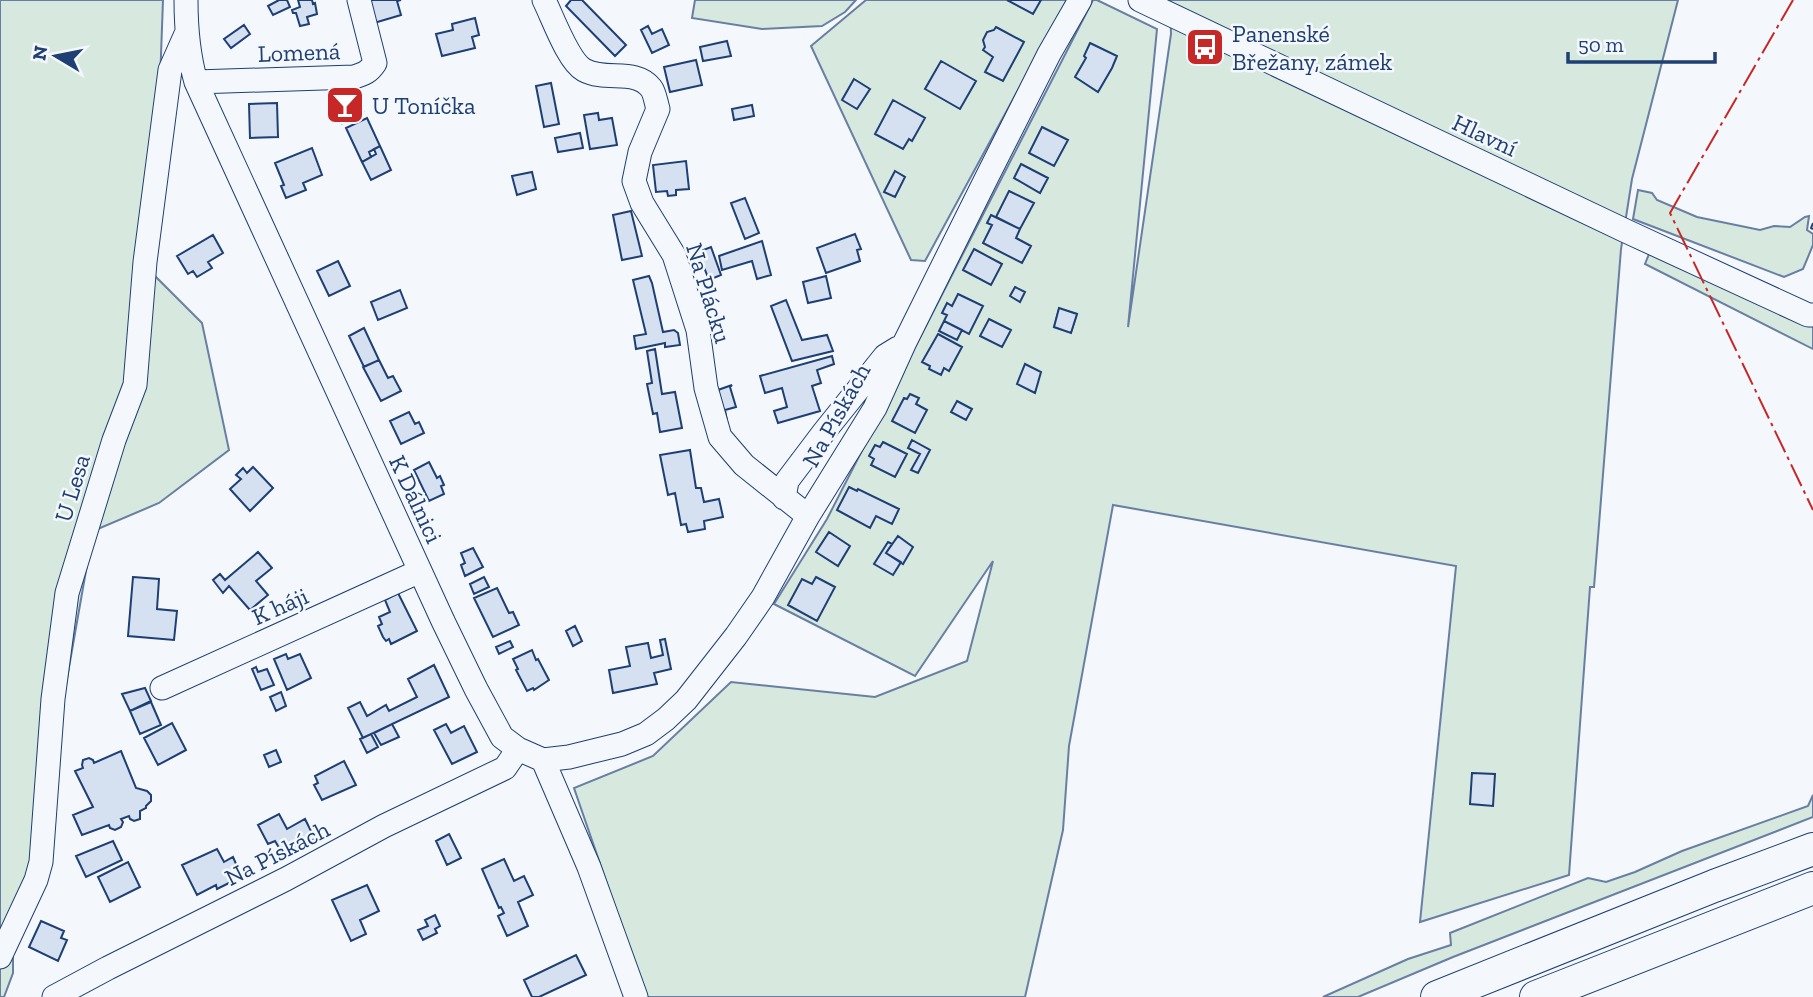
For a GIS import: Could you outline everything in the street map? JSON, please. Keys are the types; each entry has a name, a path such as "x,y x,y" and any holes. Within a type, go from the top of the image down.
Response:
{"highway":[{"path":"1437,997 1813,849"},
{"path":"1536,997 1813,888"}],"street":[{"name":"K Dálnici","path":"187,0 186,33 196,82 420,571 470,677 502,737 519,749 543,760"},
{"name":"Lomená","path":"196,82 354,77 364,74 375,63 359,0"},
{"name":"Na Plácku","path":"544,0 573,61 584,70 599,76 634,76 651,88 658,109 640,152 634,181 642,203 674,255 698,330 706,388 720,437 744,465 808,516"},
{"name":"Na Pískách","path":"543,760 569,757 622,744 646,734 686,700 736,636 763,597 808,516 875,408 904,344 1049,54 1080,0"},
{"name":"Hlavní","path":"1140,0 1628,232 1811,310"},
{"name":"U Lesa","path":"0,957 36,880 41,862 53,699 67,593 114,440 135,385 145,262 170,70 186,33"},
{"path":"784,498 788,481 824,432 885,356 904,344"},
{"name":"K háji","path":"162,688 420,571"},
{"name":"Na Pískách","path":"54,997 384,826 505,768 519,749"},
{"path":"543,760 589,867 636,997"},
{"path":"1714,886 1813,835"}],"shaded area":[{"path":"0,0 163,0 153,274 202,323 229,450 159,503 93,531 33,872 13,917 13,973 4,997 0,997"},
{"path":"695,0 856,0 845,12 822,26 762,29 692,18"},
{"path":"866,0 1067,0 925,261 911,260 811,46"},
{"path":"1093,0 1157,29 1128,327 1171,34 1170,0 1678,0 1632,179 1621,249 1594,587 1590,587 1569,875 1420,922 1456,566 1113,505 1069,746 1063,830 1025,997 646,997 574,788 653,756 731,682 875,697 967,661 993,561 915,676 774,604 827,519","holes":["1059,309 1077,314 1071,332 1054,327"]},
{"path":"1638,190 1652,193 1657,200 1697,217 1760,230 1774,226 1790,227 1809,216 1807,230 1813,234 1813,245 1803,269 1784,277 1633,219"},
{"path":"1651,249 1813,326 1813,349 1645,264"},
{"path":"1813,795 1813,817 1453,957 1358,997 1323,997 1408,959 1451,945 1450,933 1588,878 1606,882 1635,872 1682,851 1808,806"}],"building":[{"path":"279,0 287,0 290,7 273,15 268,6"},
{"path":"298,0 312,0 313,4 315,3 317,14 307,17 309,24 300,26 296,13 293,13 292,10 300,7"},
{"path":"368,0 401,0 397,1 401,15 374,23"},
{"path":"571,0 582,0 626,45 615,56 566,6"},
{"path":"1007,0 1041,0 1033,14"},
{"path":"475,18 479,35 472,37 475,48 442,56 436,34 453,30 452,24"},
{"path":"244,25 250,34 231,48 224,39"},
{"path":"648,26 652,34 662,29 669,45 652,53 641,30"},
{"path":"996,27 1024,42 1003,81 985,72 993,57 983,50 983,40 987,32"},
{"path":"727,41 731,56 703,61 700,47"},
{"path":"1090,43 1117,56 1098,92 1075,77 1086,58 1084,56"},
{"path":"696,60 702,85 670,92 664,67"},
{"path":"941,61 976,81 960,109 925,89"},
{"path":"854,79 870,89 857,109 842,100"},
{"path":"551,83 559,124 544,127 536,86"},
{"path":"351,88 363,111 342,123 330,99"},
{"path":"893,100 925,118 912,141 909,139 903,149 875,134"},
{"path":"277,103 278,137 250,138 249,104"},
{"path":"752,105 754,116 734,120 732,109"},
{"path":"598,113 599,120 612,118 617,145 590,149 584,115"},
{"path":"367,118 380,146 369,152 371,157 362,162 346,128"},
{"path":"1042,127 1068,140 1054,166 1029,153"},
{"path":"580,133 583,148 558,152 555,138"},
{"path":"380,146 391,170 371,180 362,162 376,154 374,149"},
{"path":"312,148 322,175 303,183 306,190 286,198 275,163"},
{"path":"686,161 689,189 676,190 676,195 668,196 667,191 656,192 653,165"},
{"path":"1021,164 1048,178 1040,193 1014,178"},
{"path":"895,171 905,177 895,197 884,192"},
{"path":"532,172 536,189 517,195 512,176"},
{"path":"1009,191 1034,203 1020,229 996,217"},
{"path":"745,198 759,233 745,239 731,203"},
{"path":"631,211 642,256 622,260 613,215"},
{"path":"991,215 1020,229 1016,238 1031,246 1022,263 983,243 992,225 987,223"},
{"path":"855,234 861,249 857,250 860,261 826,273 817,248"},
{"path":"213,235 223,253 208,262 212,268 197,277 193,271 188,274 177,256"},
{"path":"762,241 771,275 757,279 752,261 722,270 719,256"},
{"path":"711,247 721,275 709,280 698,252"},
{"path":"974,249 1002,264 991,285 963,270"},
{"path":"338,261 350,286 329,296 317,271"},
{"path":"649,276 663,332 674,330 678,333 680,345 665,347 665,343 636,349 634,336 646,334 633,280"},
{"path":"826,276 831,298 808,303 803,282"},
{"path":"1015,287 1025,292 1020,302 1010,296"},
{"path":"400,290 407,308 378,320 371,302"},
{"path":"958,294 983,306 969,334 944,321 947,315 942,313 947,303 952,306"},
{"path":"786,300 802,340 827,335 833,351 792,361 771,306"},
{"path":"1059,308 1077,314 1071,333 1054,327"},
{"path":"989,319 1011,330 1002,347 980,336"},
{"path":"944,321 962,330 957,340 939,331"},
{"path":"364,328 379,360 364,367 349,336"},
{"path":"938,334 962,347 949,371 944,368 941,375 922,362"},
{"path":"655,349 662,394 675,392 682,428 660,432 657,413 653,414 647,384 652,383 647,351"},
{"path":"832,356 834,364 817,370 821,383 812,386 820,411 778,423 774,411 787,407 782,388 765,393 760,376"},
{"path":"379,360 388,378 393,376 401,391 381,401 363,367"},
{"path":"1025,364 1041,372 1035,393 1017,384"},
{"path":"732,385 730,387 736,407 725,410 727,421 718,390"},
{"path":"910,394 919,398 916,404 927,410 915,433 892,421 904,398 907,399"},
{"path":"957,401 972,409 966,420 951,412"},
{"path":"409,412 415,424 419,422 424,433 401,444 390,421"},
{"path":"912,440 930,450 918,473 911,470 920,454 908,448"},
{"path":"883,442 907,454 895,477 871,465 874,459 869,456 875,445 880,447"},
{"path":"690,450 696,488 701,488 704,502 719,499 723,517 704,521 705,529 688,532 686,524 681,525 675,493 668,495 660,455"},
{"path":"429,462 437,478 440,476 444,494 429,501 414,470"},
{"path":"253,467 273,488 250,511 230,489 241,479 236,475 243,468 247,473"},
{"path":"849,487 899,509 892,524 876,516 870,528 837,510"},
{"path":"829,532 850,546 838,566 816,552"},
{"path":"898,536 913,547 903,564 886,553"},
{"path":"888,542 892,544 886,553 901,562 893,575 874,564"},
{"path":"473,548 483,567 465,576 461,565 465,563 461,553"},
{"path":"258,552 272,568 256,581 268,595 250,610 229,586 223,593 213,580 220,574 225,580"},
{"path":"133,577 159,579 157,609 177,611 174,640 128,636"},
{"path":"484,577 489,587 474,594 470,584"},
{"path":"816,577 835,587 817,621 788,605 802,579 812,584"},
{"path":"497,588 509,613 513,612 519,625 493,637 474,598"},
{"path":"398,593 417,631 391,644 389,639 386,641 383,637 378,626 382,624 379,617 390,612 385,600"},
{"path":"575,626 582,641 573,646 566,631"},
{"path":"665,639 671,669 654,673 657,684 613,693 609,670 630,666 626,647 648,643 651,658 663,655 660,640"},
{"path":"510,641 513,647 499,654 496,647"},
{"path":"532,650 549,680 534,690 533,688 527,691 513,659"},
{"path":"286,654 288,659 300,654 311,678 287,690 274,659"},
{"path":"434,665 449,697 363,738 348,708 360,702 367,716 386,705 389,711 417,697 408,679"},
{"path":"256,667 258,672 267,669 274,685 261,690 252,669"},
{"path":"145,688 151,701 130,711 122,694"},
{"path":"281,692 286,706 276,711 270,697"},
{"path":"151,702 161,725 140,734 130,711"},
{"path":"172,723 186,750 158,765 144,738"},
{"path":"392,724 399,737 381,745 374,733"},
{"path":"446,724 451,733 464,726 477,752 452,764 434,730"},
{"path":"371,734 378,747 367,753 360,739"},
{"path":"276,750 281,762 269,767 264,755"},
{"path":"121,751 136,788 147,791 151,795 151,801 140,811 140,819 134,821 129,816 121,819 121,827 115,830 109,825 82,835 73,815 93,807 75,771 83,768 83,760 89,758 94,763"},
{"path":"344,761 356,785 322,800 314,785 318,783 315,776"},
{"path":"1472,773 1495,774 1493,806 1470,804"},
{"path":"279,814 287,829 305,819 315,839 284,856 275,841 268,844 258,825"},
{"path":"449,834 461,858 447,865 436,841"},
{"path":"113,841 122,860 86,877 76,856"},
{"path":"217,849 224,862 233,857 240,873 231,878 233,881 217,889 216,885 197,895 182,865"},
{"path":"504,859 514,881 524,876 533,895 518,902 528,926 507,936 498,916 504,913 501,907 499,908 482,869"},
{"path":"128,862 140,887 110,902 98,877"},
{"path":"367,885 379,911 360,920 366,934 351,941 332,900"},
{"path":"435,915 440,926 435,929 437,933 423,940 418,930 428,926 425,920"},
{"path":"41,921 64,931 61,938 67,940 58,961 29,947"},
{"path":"576,955 586,975 539,997 532,997 524,980"}],"fence":[{"path":"1813,223 1813,229"}],"power":[{"path":"1793,0 1670,213 1813,510"}],"place":[{"name":"Panenské Břežany, zámek","path":"1205,47"},
{"name":"U Toníčka","path":"345,105"}]}
